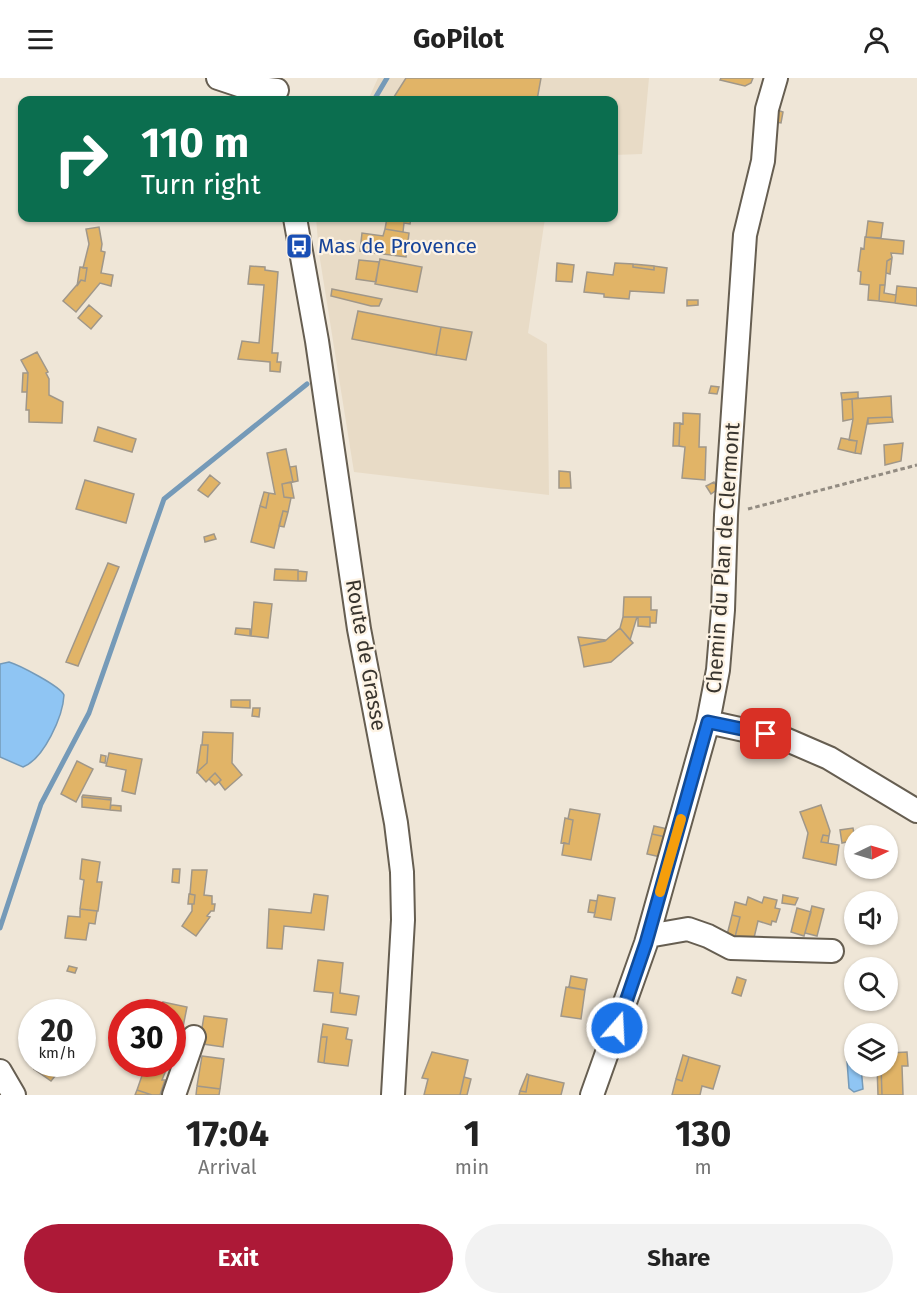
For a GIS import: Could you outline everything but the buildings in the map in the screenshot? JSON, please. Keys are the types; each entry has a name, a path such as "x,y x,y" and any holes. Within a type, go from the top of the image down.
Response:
{"street":[{"path":"218,78 242,86 277,90"},
{"name":"Chemin du Plan de Clermont","path":"592,1095 648,936 708,722 719,658 723,610 726,515 745,235 763,161 767,109 776,78"},
{"name":"Route de Grasse","path":"296,222 318,352 359,629 390,791 402,872 401,964 393,1095"},
{"path":"708,722 785,739 829,758 917,811"},
{"path":"648,936 688,929 731,948 832,951"},
{"path":"174,1095 194,1037"},
{"path":"0,1071 14,1095"}],"path":[{"path":"726,515 917,465"}],"shaded area":[{"path":"378,78 649,78 642,154 618,155 618,96 370,96"},
{"path":"316,222 544,222 528,333 547,344 549,495 354,472 319,253"}],"water":[{"path":"9,662 47,681 64,695 60,714 51,736 38,755 23,767 0,757 0,664"},
{"path":"848,1077 862,1077 863,1089 854,1092 849,1088"}],"waterway":[{"path":"376,96 387,78"},
{"path":"0,928 41,804 89,713 164,499 307,384"}],"slow traffic":[{"path":"660,892 681,819"}],"place":[{"name":"Mas de Provence","path":"299,246"}],"route":[{"path":"617,1028 646,943 708,722 766,734"}]}
